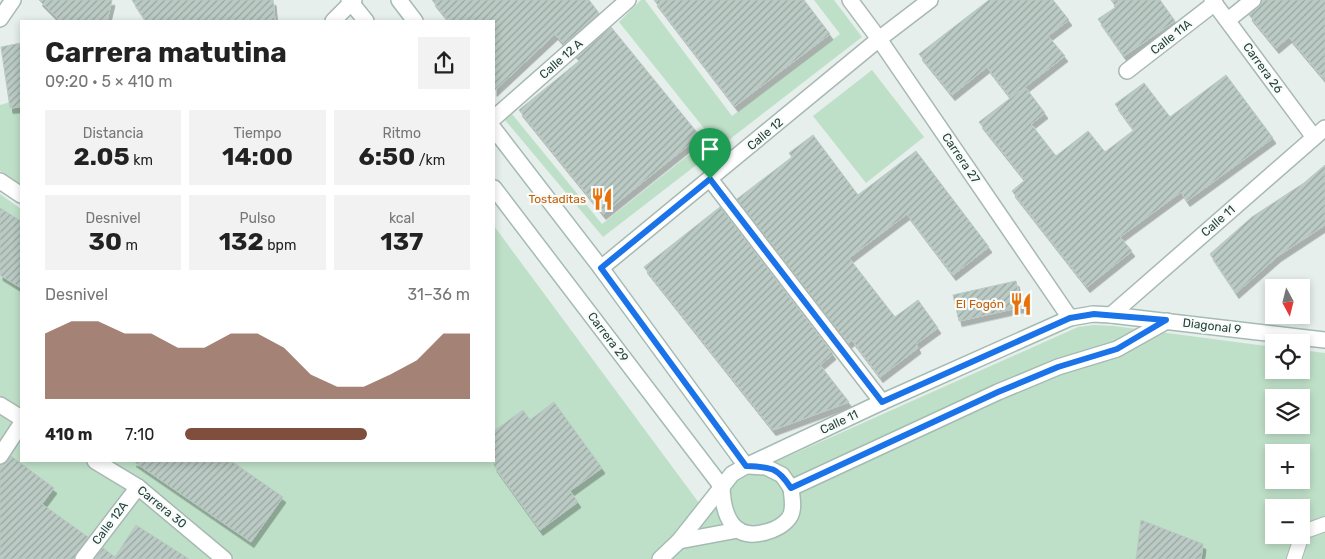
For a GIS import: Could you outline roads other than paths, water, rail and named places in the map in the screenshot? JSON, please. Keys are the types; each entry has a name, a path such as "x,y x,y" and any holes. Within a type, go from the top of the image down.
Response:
{"main road":[{"path":"0,19 13,0"},
{"path":"399,0 414,20"},
{"name":"Calle 12 A","path":"495,117 628,0"},
{"name":"Carrera 27","path":"850,0 879,39 1070,318"},
{"name":"Calle 12","path":"601,268 879,39 930,0"},
{"path":"1228,20 1253,0"},
{"path":"334,20 352,1 365,20"},
{"name":"Carrera 26","path":"1213,2 1319,132"},
{"name":"Calle 11A","path":"1127,71 1213,2"},
{"path":"495,130 601,268 746,466 766,467 782,474 791,488 793,506 789,518 774,530 756,535 738,530 679,541"},
{"name":"Calle 11","path":"1111,315 1319,132"},
{"path":"710,179 882,402"},
{"path":"0,181 20,194"},
{"name":"Carrera 29","path":"495,189 722,487"},
{"name":"Diagonal 9","path":"1070,318 1094,314 1111,315 1325,340"},
{"name":"Calle 11","path":"660,559 679,541 732,474 882,402 1070,318"},
{"path":"791,488 998,392 1058,367 1117,349 1166,320"},
{"path":"0,404 20,417"},
{"path":"0,456 20,426"},
{"name":"Carrera 30","path":"97,462 138,487 224,559"},
{"name":"Calle 12A","path":"83,559 138,487"},
{"path":"722,487 723,505 729,520 738,530"}],"lane":[{"path":"1294,559 1303,532 1325,524"}],"place":[{"name":"Tostaditas","path":"602,199"},
{"name":"El Fogón","path":"1021,304"}]}
